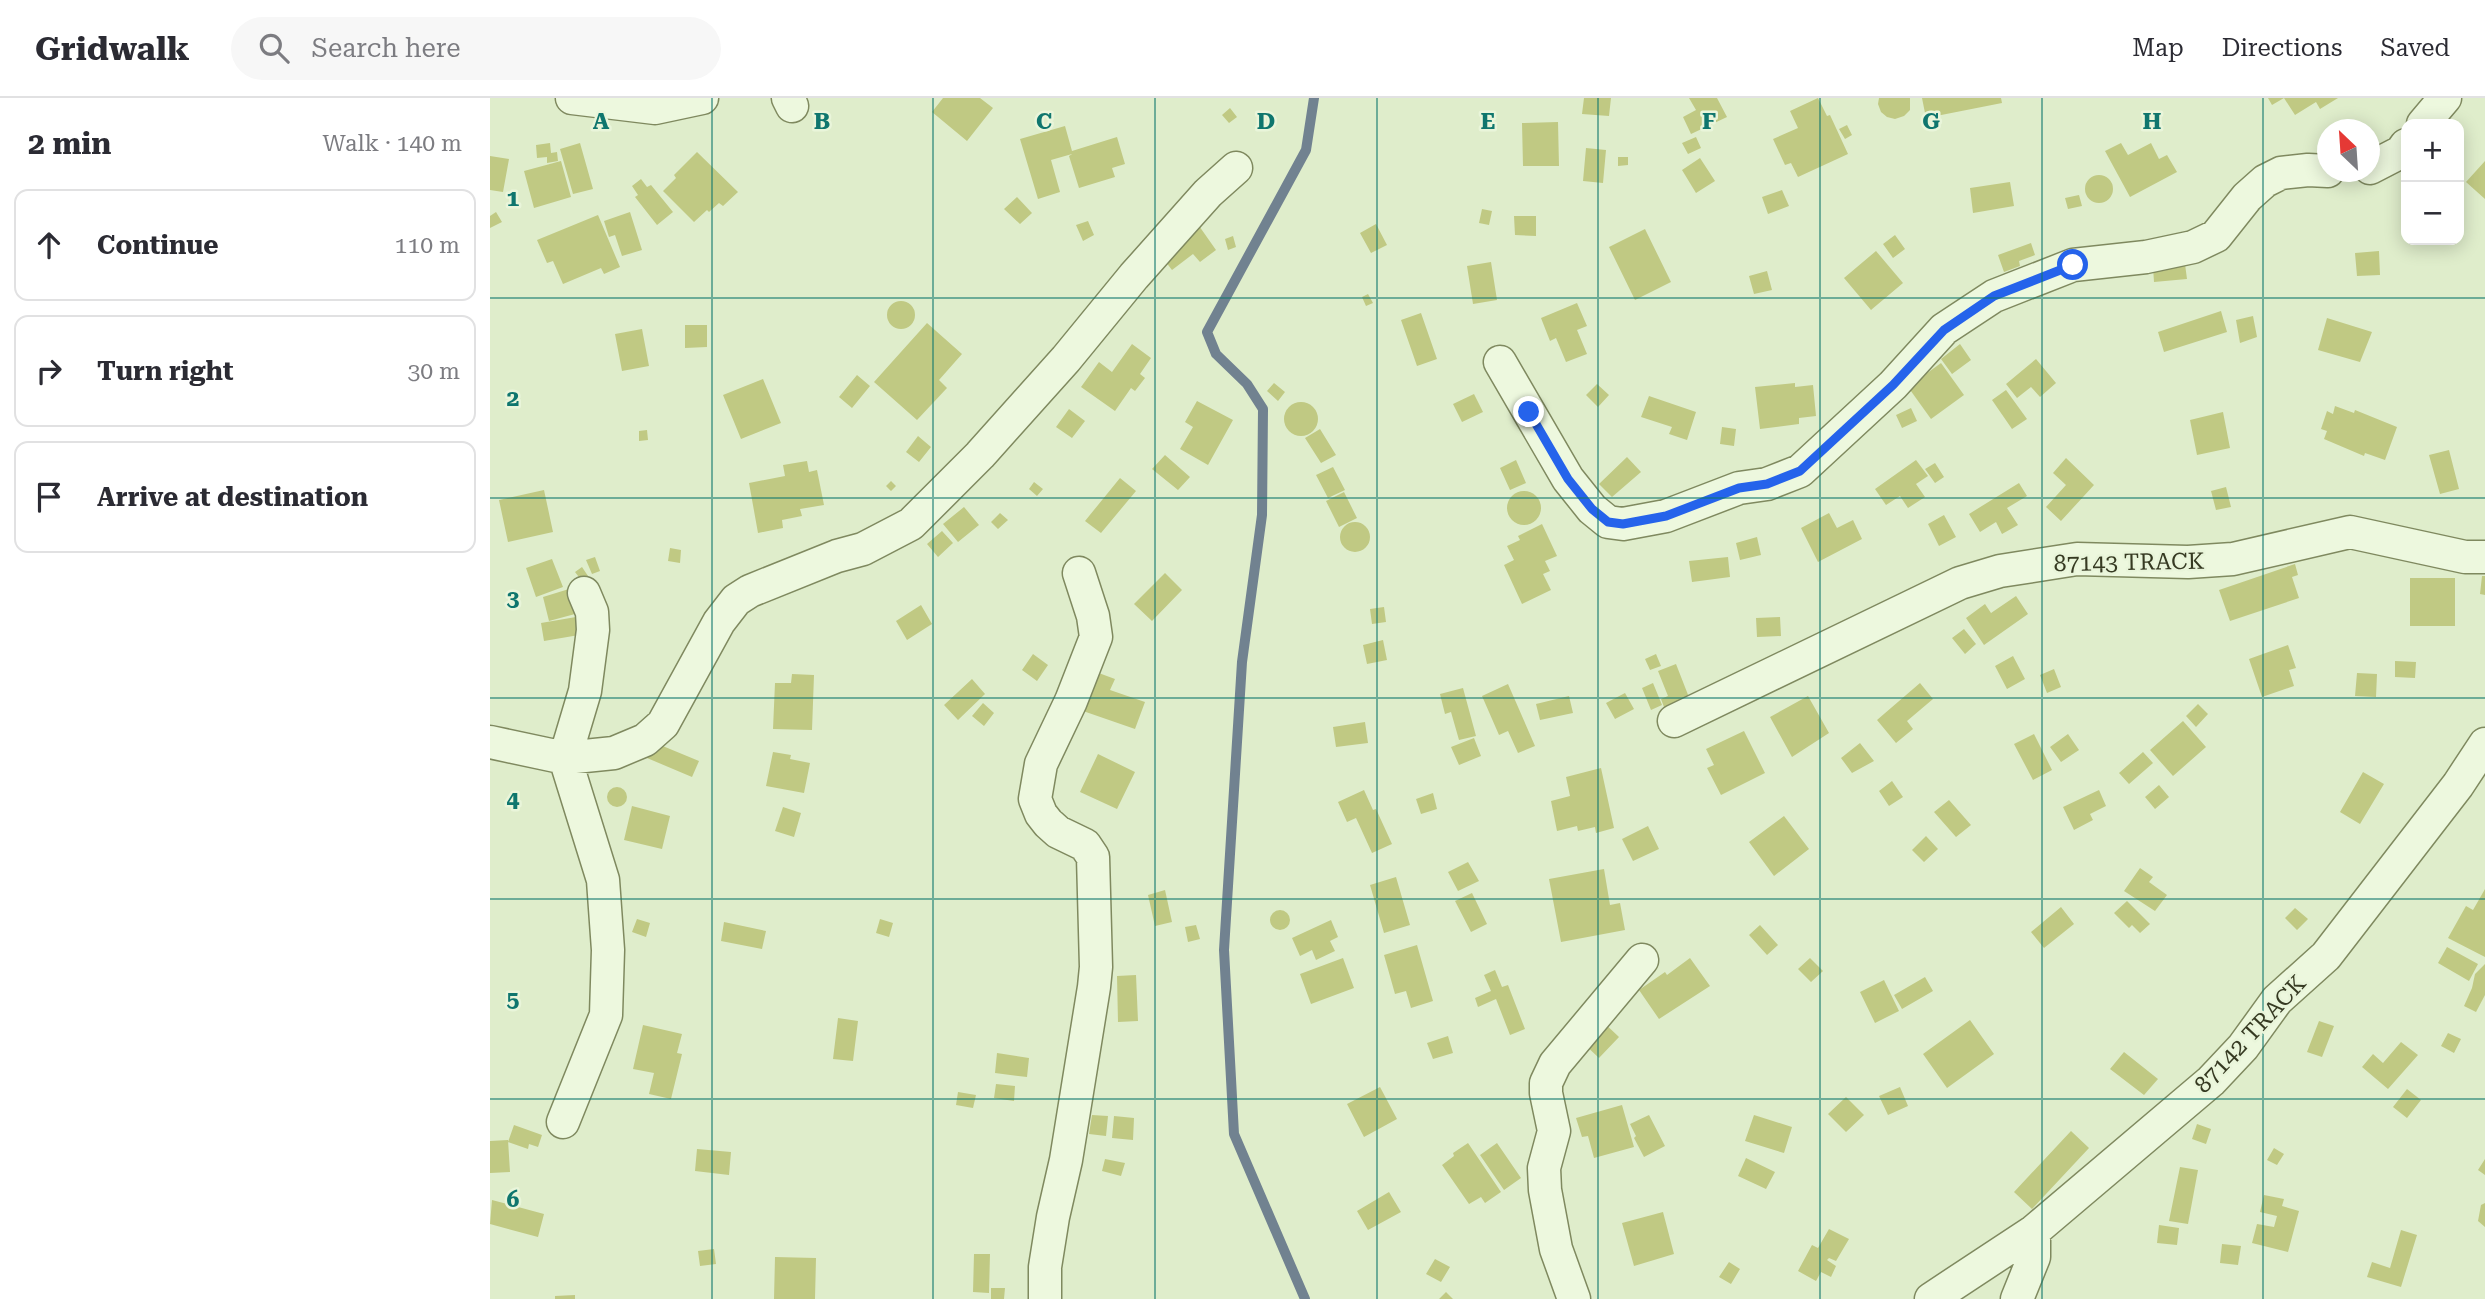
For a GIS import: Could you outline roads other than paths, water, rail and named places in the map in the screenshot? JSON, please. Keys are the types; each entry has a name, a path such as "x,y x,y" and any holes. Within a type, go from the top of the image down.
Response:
{"street":[{"path":"572,98 655,108 702,98"},
{"path":"2427,119 2445,98"},
{"path":"2380,163 2401,152"},
{"path":"490,742 565,758 614,753 645,740 663,724 730,607 743,595 837,556 863,549 911,524 980,455 1208,193 1236,168"},
{"path":"1500,362 1568,479 1592,509 1608,522 1623,524 1666,516 1739,488 1787,478 1809,465 1917,361 1944,330 1994,296 2073,265 2146,257 2193,247 2216,236 2247,197 2265,181 2281,173 2317,171"},
{"name":"87143 TRACK","path":"1674,721 1960,583 2000,571 2077,559 2188,562 2233,559 2350,532 2465,556 2485,557"},
{"path":"1045,1299 1045,1267 1066,1160 1096,967 1093,857 1085,845 1058,832 1048,823 1035,799 1041,764 1096,637 1093,616 1079,573"},
{"path":"564,1122 606,1015 608,950 603,880 565,758 585,691 593,630 592,612 584,593"},
{"name":"87142 TRACK","path":"1931,1299 2034,1231 2211,1081 2243,1046 2277,1000 2326,956 2458,785 2485,744"},
{"path":"1574,1299 1556,1249 1545,1189 1544,1168 1554,1131 1546,1083 1555,1064 1642,960"},
{"path":"2017,1299 2034,1257 2034,1231"}],"waterway":[{"path":"1305,1299 1234,1134 1224,950 1242,662 1262,515 1263,409 1247,384 1216,354 1207,332 1306,150 1314,98"}]}
